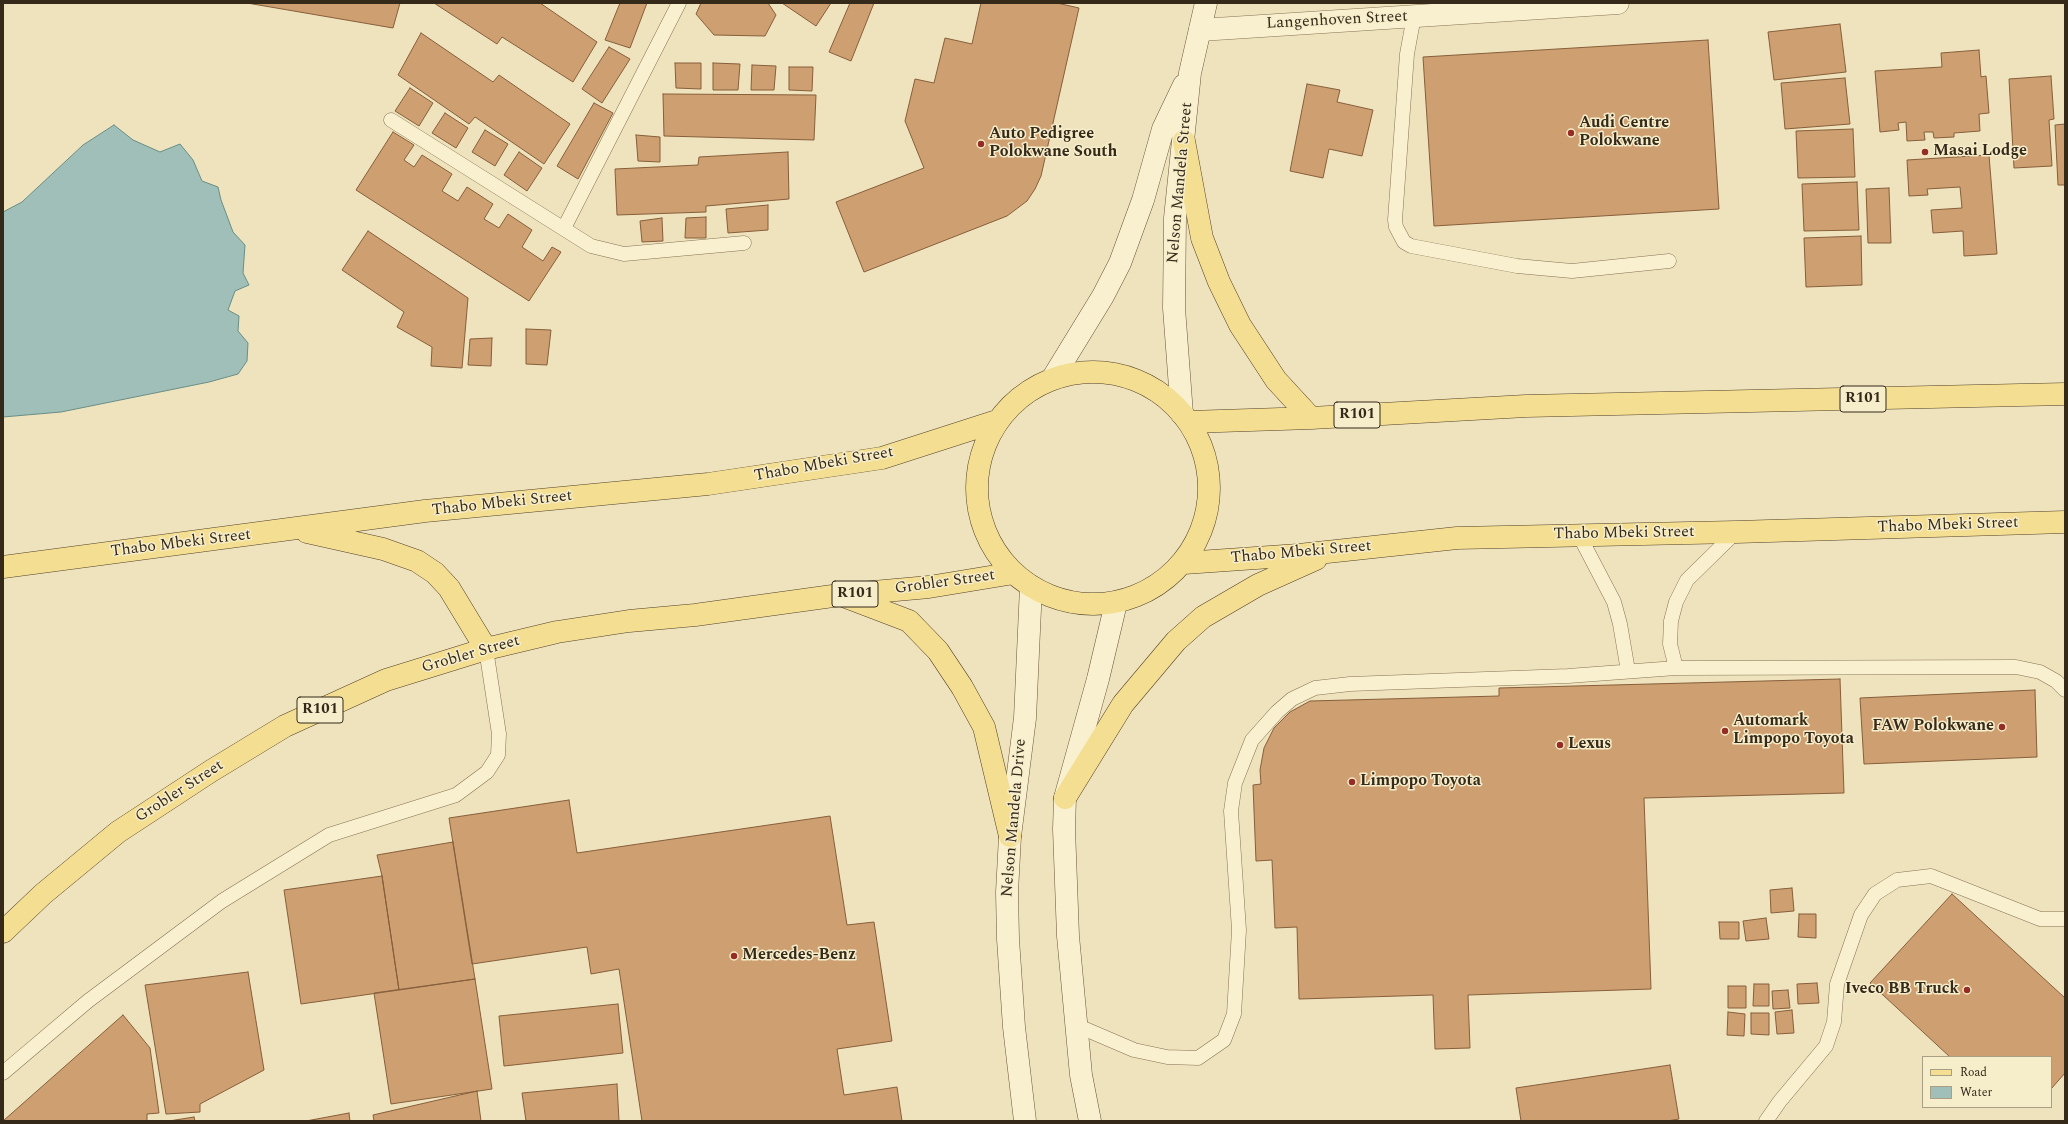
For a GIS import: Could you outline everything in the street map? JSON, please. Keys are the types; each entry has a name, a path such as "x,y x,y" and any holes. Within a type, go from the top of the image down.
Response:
{"main road":[{"path":"1184,141 1202,238 1219,282 1240,325 1276,380 1311,418"},
{"name":"Thabo Mbeki Street","path":"1082,371 1110,373 1137,380 1162,395 1186,418 1202,449 1209,478 1208,508 1200,537 1184,562 1170,577 1135,597 1116,603 1086,605 1058,599 1022,580 989,540 978,510 976,479 983,448 997,420 1014,402 1033,387 1054,376 1082,371"},
{"name":"R101","path":"1186,418 1311,418 1526,406 2065,394"},
{"name":"Thabo Mbeki Street","path":"3,567 425,511 708,484 874,459 997,420"},
{"name":"Thabo Mbeki Street","path":"1184,562 1335,551 1457,538 1736,532 2065,522"},
{"path":"294,529 384,550 416,561 436,572 449,588 486,649"},
{"path":"1064,798 1123,704 1176,641 1203,617 1258,585 1335,551"},
{"name":"Grobler Street","path":"3,932 43,894 118,832 211,771 285,726 386,680 486,649 557,632 629,621 696,615 840,595 1022,580"},
{"path":"840,595 909,621 938,651 962,686 984,727 1010,836"}],"street":[{"name":"Nelson Mandela Street","path":"1186,418 1174,308 1175,218 1190,73 1206,3"},
{"name":"Langenhoven Street","path":"1200,30 1414,16 1521,6 1618,3"},
{"name":"Nelson Mandela Street","path":"1054,376 1103,296 1120,263 1143,200 1163,129 1190,73"},
{"name":"Nelson Mandela Drive","path":"1022,580 1025,718 1010,836 1007,892 1008,939 1014,1027 1025,1121"},
{"path":"1090,1121 1081,1075 1078,1026 1068,936 1064,798 1098,679 1116,603"}],"lane":[{"path":"564,228 679,3"},
{"path":"1414,16 1407,54 1396,220 1396,227 1404,242 1411,246 1517,266 1572,271 1669,261"},
{"path":"391,120 591,246 624,254 744,243"},
{"path":"1676,668 1670,644 1671,621 1676,602 1687,580 1736,532"},
{"path":"1579,535 1614,602 1620,624 1628,671"},
{"path":"3,1072 88,1001 222,901 329,835 456,795 476,782 487,772 498,755 499,734 486,649"},
{"path":"1078,1026 1134,1050 1167,1057 1198,1058 1224,1040 1234,1014 1239,930 1231,811 1235,783 1252,740 1277,712 1292,699 1315,688 1350,684 1568,676 1676,668 2016,667 2040,672 2056,680 2065,690"},
{"path":"1766,1121 1780,1100 1826,1046 1834,1022 1837,984 1861,915 1875,894 1897,880 1931,876 2040,919 2065,919"}],"water":[{"path":"114,125 133,140 160,152 180,144 193,160 202,181 218,187 221,200 233,232 245,245 243,273 249,285 235,291 228,310 239,316 238,331 248,343 247,361 238,374 209,382 61,412 3,417 3,212 22,202 83,145"}],"building":[{"path":"247,3 400,3 393,28"},
{"path":"434,3 540,3 597,42 573,82 502,37 497,44"},
{"path":"620,3 647,3 630,48 605,40"},
{"path":"701,3 768,3 776,15 765,36 714,35 696,14"},
{"path":"782,3 831,3 816,26"},
{"path":"850,3 874,3 851,61 829,52"},
{"name":"Auto Pedigree Polokwane South","path":"981,3 1057,3 1079,8 1041,176 1027,201 1007,216 864,272 836,202 924,168 905,121 915,79 934,83 945,38 972,44"},
{"path":"1840,24 1846,72 1774,80 1768,32"},
{"path":"421,33 493,82 499,75 570,124 544,164 475,117 469,124 398,75"},
{"name":"Audi Centre Polokwane","path":"1708,40 1719,209 1434,226 1423,57"},
{"path":"609,47 630,59 602,103 582,89"},
{"path":"1979,50 1981,77 1986,76 1989,113 1979,114 1980,131 1954,133 1954,137 1934,138 1933,132 1924,132 1925,140 1907,141 1906,122 1898,123 1899,130 1880,132 1875,71 1942,67 1941,53"},
{"path":"675,63 701,63 701,89 676,88"},
{"path":"713,63 740,64 738,90 713,90"},
{"path":"752,65 776,66 774,90 751,90"},
{"path":"789,67 813,67 812,91 789,90"},
{"path":"2051,76 2054,119 2049,120 2052,166 2014,168 2009,79"},
{"path":"1845,78 1850,124 1785,129 1781,83"},
{"path":"1307,84 1340,90 1337,102 1373,110 1362,156 1329,149 1323,178 1290,171"},
{"path":"410,88 433,103 419,126 395,111"},
{"path":"663,94 816,95 814,140 664,136"},
{"path":"594,103 613,113 578,179 557,166"},
{"path":"445,113 468,128 456,148 432,133"},
{"path":"2065,124 2065,185 2058,185 2055,125"},
{"path":"1853,129 1855,177 1798,178 1796,131"},
{"path":"485,130 508,144 495,166 472,152"},
{"path":"393,132 414,145 404,160 414,167 422,155 452,174 442,191 458,201 467,187 493,204 484,219 499,228 508,214 532,230 522,247 543,261 552,247 561,252 529,301 356,190"},
{"path":"636,135 660,137 660,162 638,161"},
{"path":"519,152 542,168 527,191 504,175"},
{"path":"788,152 789,199 706,206 706,212 617,215 615,169 698,165 699,157"},
{"path":"1989,155 1997,254 1964,256 1963,231 1933,233 1931,210 1962,208 1960,187 1927,189 1928,195 1909,196 1907,160"},
{"path":"1857,182 1859,230 1804,231 1802,184"},
{"path":"1889,188 1891,243 1868,243 1866,189"},
{"path":"768,205 768,230 728,233 726,209"},
{"path":"706,217 706,238 685,238 686,218"},
{"path":"662,218 663,241 642,242 640,221"},
{"path":"368,231 468,298 462,368 431,366 432,347 397,327 404,312 342,270"},
{"path":"1861,236 1862,285 1806,287 1804,238"},
{"path":"526,329 551,330 547,365 526,364"},
{"path":"492,338 491,366 468,365 470,339"},
{"path":"1840,679 1844,793 1644,798 1651,989 1468,995 1470,1048 1435,1049 1433,995 1299,999 1297,927 1275,928 1272,860 1256,861 1253,785 1261,784 1260,770 1264,748 1274,728 1290,712 1310,701 1499,696 1499,688"},
{"path":"2035,690 2037,757 1864,764 1860,698"},
{"name":"Mercedes-Benz","path":"569,800 577,853 830,816 847,925 874,922 892,1041 837,1049 844,1095 897,1087 902,1121 642,1121 619,969 591,974 587,947 472,964 449,818"},
{"path":"453,842 475,979 399,990 382,876 377,855"},
{"path":"382,876 399,990 301,1004 284,890"},
{"path":"1792,888 1794,911 1771,913 1770,890"},
{"name":"Iveco BB Truck","path":"1952,894 2065,998 2065,1073 2052,1088 2052,1056 1949,1056 1870,983"},
{"path":"1799,914 1816,914 1816,938 1798,937"},
{"path":"1766,918 1769,939 1746,941 1743,921"},
{"path":"1719,922 1739,922 1739,939 1720,939"},
{"path":"248,972 264,1070 200,1104 200,1112 166,1114 145,985"},
{"path":"475,979 492,1089 391,1104 374,993"},
{"path":"1817,983 1819,1003 1798,1004 1797,984"},
{"path":"1754,984 1769,984 1769,1006 1753,1006"},
{"path":"1728,986 1746,986 1746,1008 1728,1008"},
{"path":"1788,990 1790,1008 1773,1009 1772,991"},
{"path":"618,1004 623,1053 504,1066 499,1016"},
{"path":"1792,1010 1794,1033 1777,1034 1775,1012"},
{"path":"1728,1012 1745,1014 1744,1036 1727,1035"},
{"path":"1751,1013 1769,1013 1769,1035 1751,1034"},
{"path":"123,1015 150,1048 159,1113 147,1114 147,1121 3,1121"},
{"path":"1670,1065 1679,1119 1667,1121 1521,1121 1516,1088"},
{"path":"617,1084 619,1121 526,1121 522,1093"},
{"path":"477,1091 481,1121 374,1121 373,1115"},
{"path":"349,1113 350,1121 306,1121"},
{"path":"194,1117 195,1121 169,1121"}],"place":[{"name":"Audi Centre Polokwane","path":"1571,133"},
{"name":"Auto Pedigree Polokwane South","path":"981,144"},
{"name":"Masai Lodge","path":"1925,152"},
{"name":"FAW Polokwane","path":"2002,727"},
{"name":"Automark Limpopo Toyota","path":"1725,731"},
{"name":"Lexus","path":"1560,745"},
{"name":"Limpopo Toyota","path":"1352,782"},
{"name":"Mercedes-Benz","path":"734,956"},
{"name":"Iveco BB Truck","path":"1967,990"}]}
